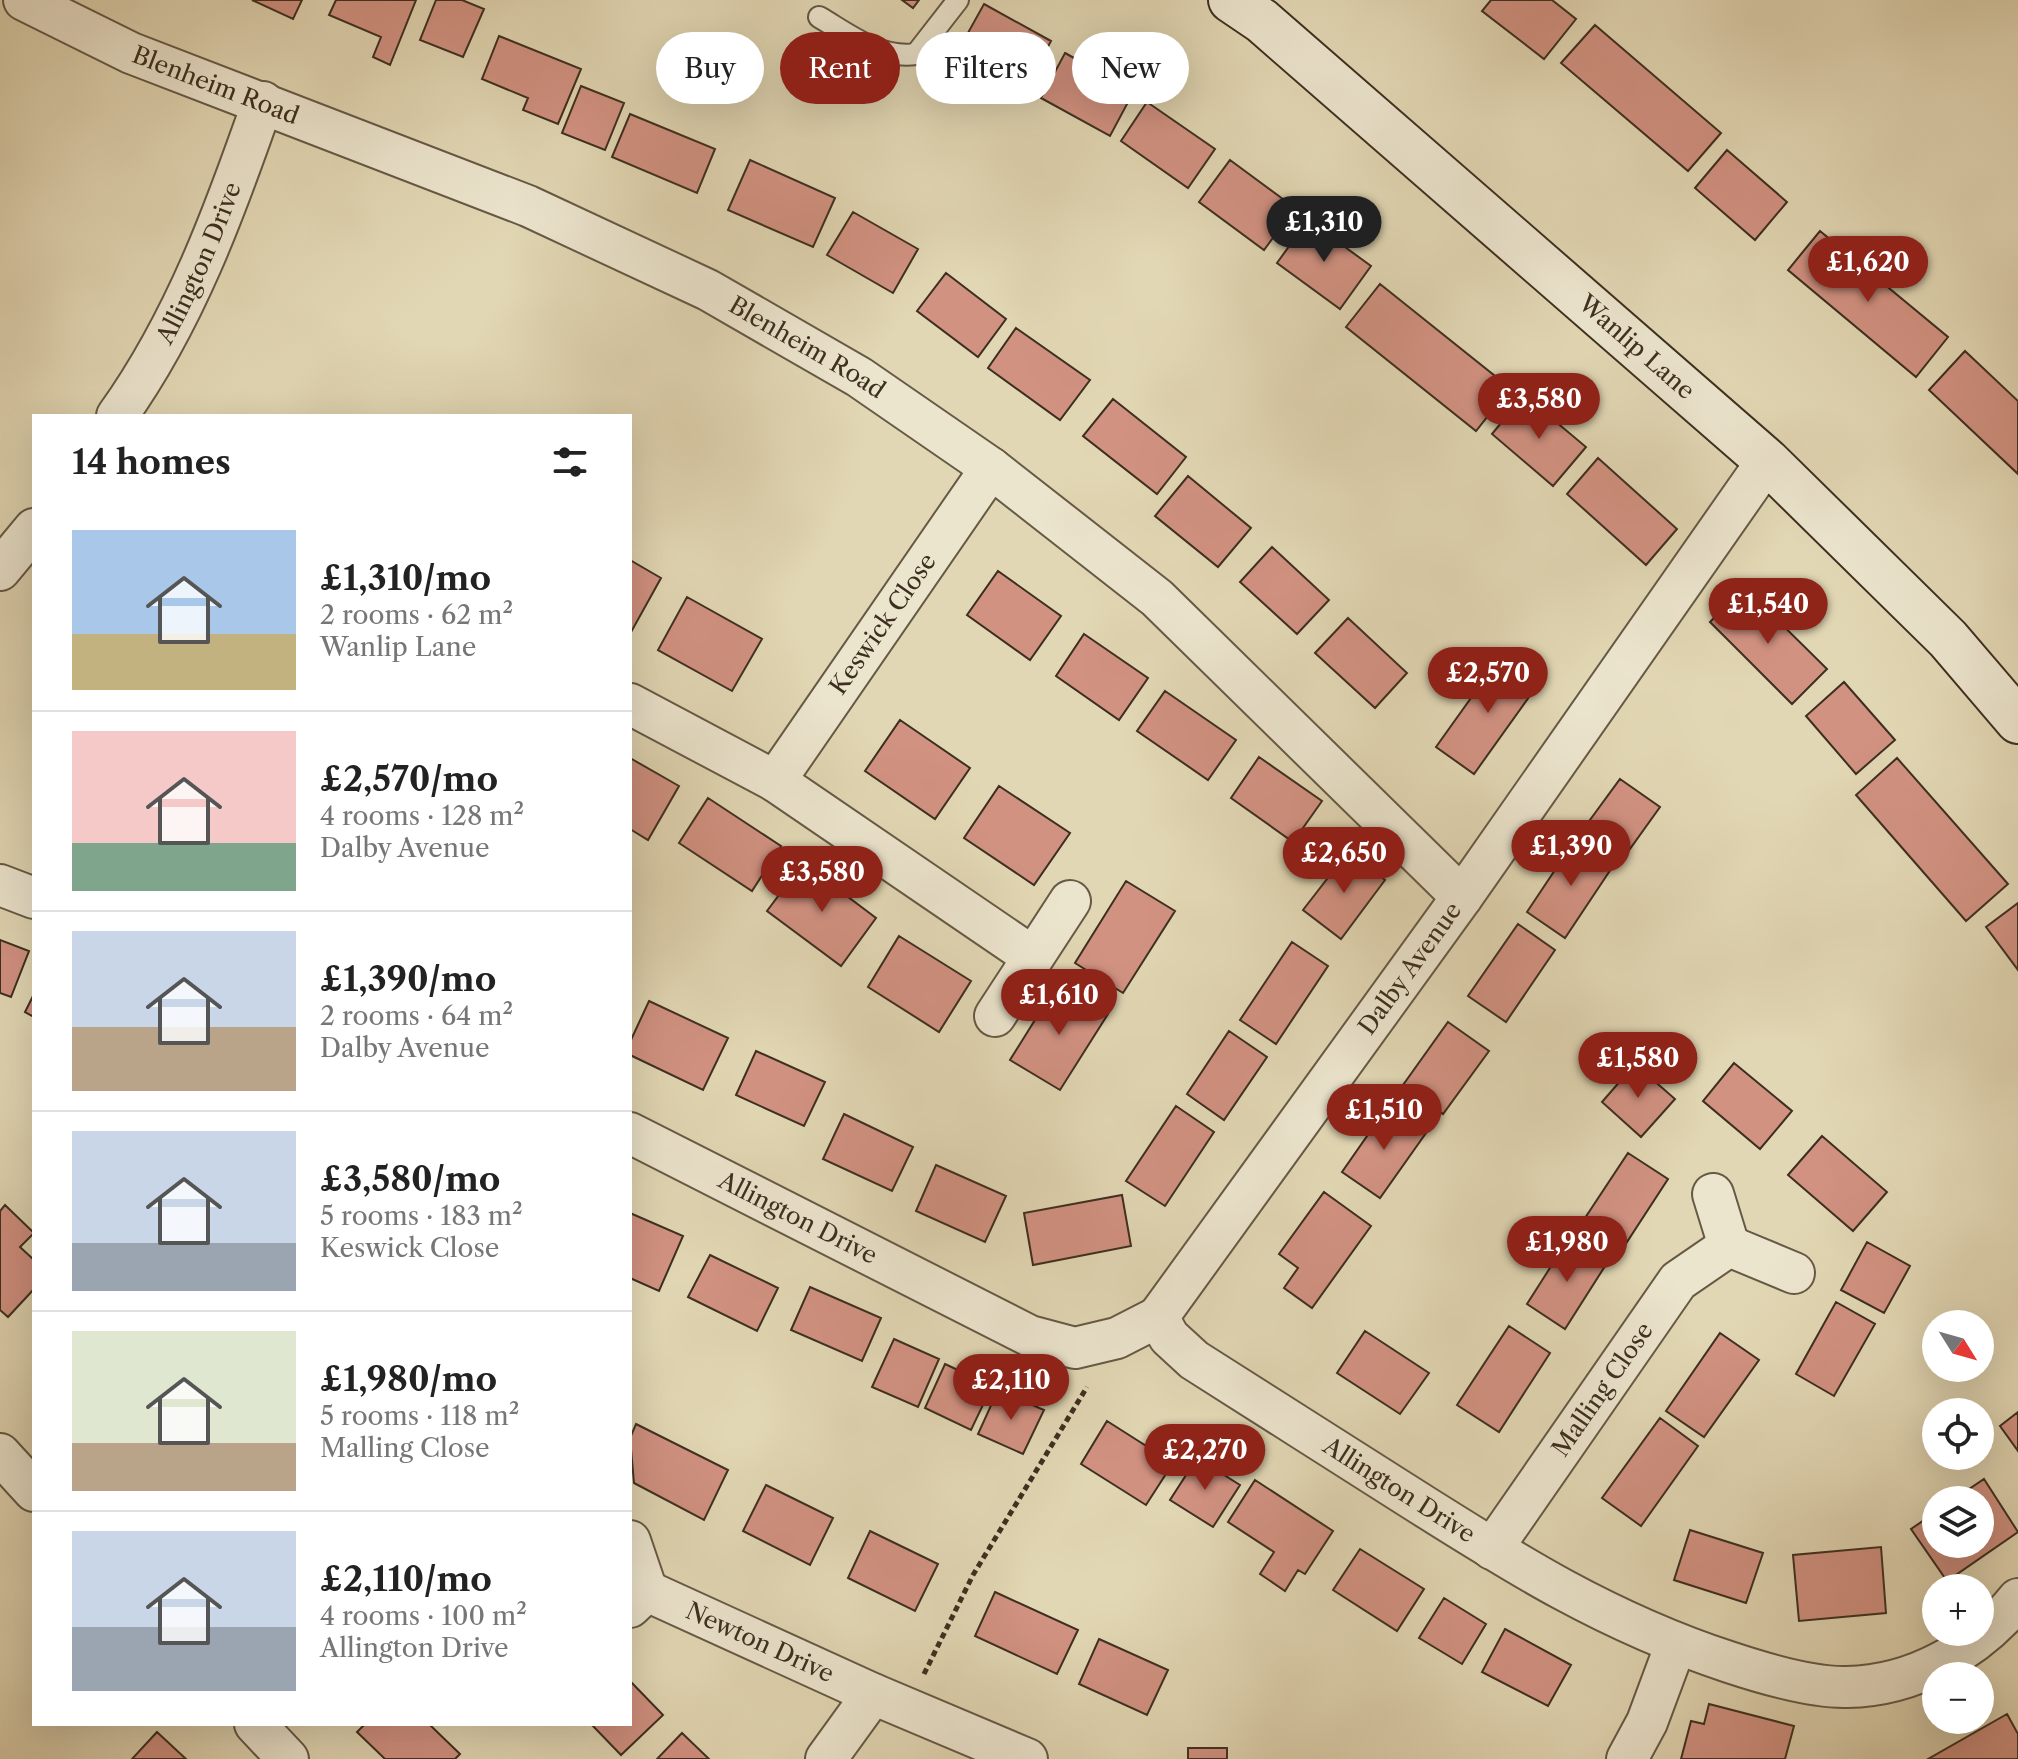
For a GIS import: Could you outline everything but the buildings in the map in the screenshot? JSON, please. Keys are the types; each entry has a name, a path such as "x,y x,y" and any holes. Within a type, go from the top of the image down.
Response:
{"street":[{"name":"Blenheim Road","path":"24,0 131,53 528,206 708,290 859,377 991,468 1157,598 1462,897"},
{"name":"Wanlip Lane","path":"1256,7 1767,461 1948,639 2018,721"},
{"name":"Allington Drive","path":"118,414 167,333 217,235 263,102"},
{"name":"Dalby Avenue","path":"1158,1317 1462,897 1767,461"},
{"name":"Keswick Close","path":"775,781 991,468"},
{"path":"0,570 32,531"},
{"path":"632,705 775,781 1033,957"},
{"path":"0,885 32,897"},
{"path":"995,1016 1070,901"},
{"name":"Allington Drive","path":"632,1134 1030,1336 1075,1348 1117,1338 1158,1317 1169,1337 1194,1360 1586,1605 1676,1644 1762,1673 1845,1687 1893,1680 1957,1655 1997,1625 2018,1599"},
{"path":"1713,1194 1729,1246 1794,1273"},
{"name":"Malling Close","path":"1492,1549 1678,1281 1729,1246"},
{"path":"0,1454 32,1489"},
{"name":"Newton Drive","path":"632,1554 639,1599 1027,1759"},
{"path":"1627,1759 1647,1722 1676,1644"},
{"path":"826,1759 890,1700"},
{"path":"257,1726 288,1759"}],"lane":[{"path":"819,17 879,51 896,57 916,54 958,0"}],"path":[{"path":"890,1700 973,1575 1117,1338"}]}
